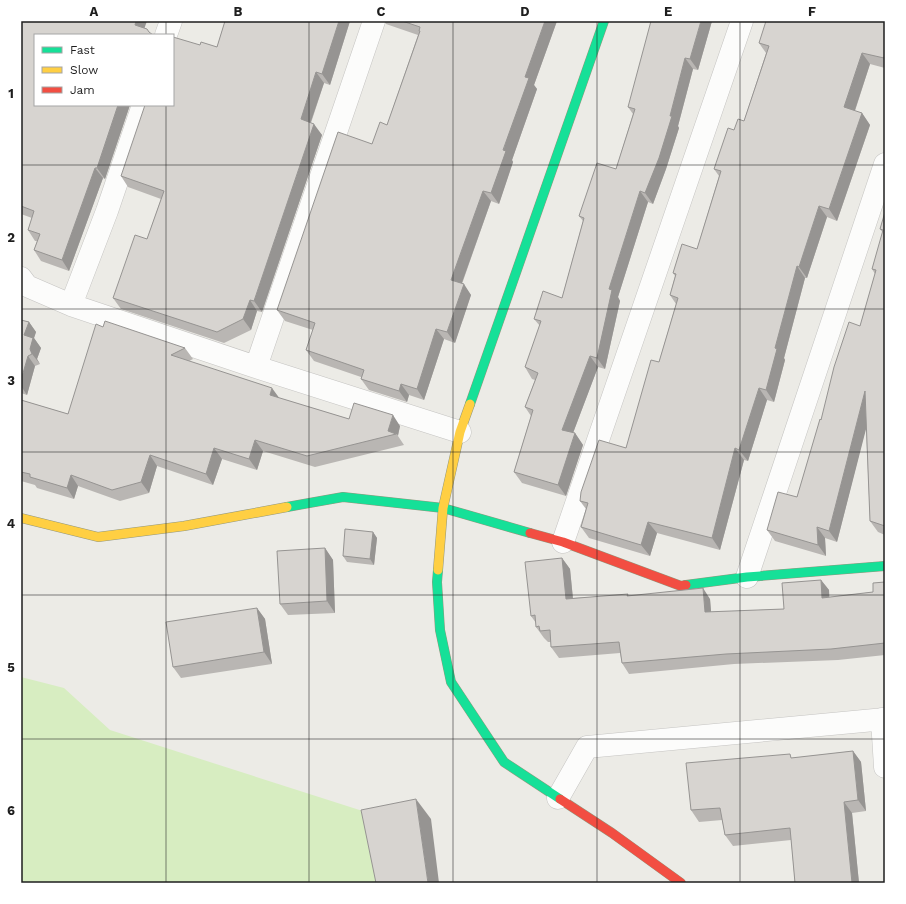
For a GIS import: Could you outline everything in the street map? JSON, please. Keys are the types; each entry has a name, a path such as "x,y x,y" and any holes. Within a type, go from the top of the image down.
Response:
{"street":[{"path":"166,34 171,21"},
{"path":"256,367 374,21"},
{"path":"604,21 460,432 443,508 437,582 440,630 451,682 504,762 612,833 681,883"},
{"path":"563,542 742,21"},
{"path":"71,305 107,211 143,106"},
{"path":"747,577 885,164"},
{"path":"21,278 27,286 71,305 256,367 460,432"},
{"path":"21,518 98,537 184,526 343,497 443,508 563,542 681,586 747,577 885,566"},
{"path":"558,798 586,747 883,719 885,767"}],"green space":[{"path":"21,677 64,688 110,730 372,814 386,883 21,883"}],"building":[{"path":"21,21 136,21 135,25 147,29 152,34 34,34 34,106 118,106 97,168 95,168 62,260 34,250 40,234 28,230 34,211 21,206"},
{"path":"225,21 339,21 322,74 316,72 301,119 314,124 254,301 250,300 243,319 217,332 113,298 135,235 147,239 164,191 121,176 145,106 174,106 174,37 200,45 201,42 217,47"},
{"path":"402,21 545,21 525,77 529,78 503,150 506,151 491,193 483,191 451,280 464,284 447,332 436,329 417,389 401,384 399,391 361,379 364,370 306,350 315,323 277,310 338,132 372,144 380,122 387,125 420,31 420,27"},
{"path":"651,21 701,21 690,59 685,58 670,116 672,116 659,158 645,193 640,191 609,289 612,290 597,358 590,356 562,430 575,433 558,485 514,472 533,410 525,407 538,373 525,367 541,321 534,319 543,291 562,298 584,218 579,216 597,163 616,169 635,109 628,107"},
{"path":"766,21 885,21 885,53 884,58 862,53 844,107 862,113 829,209 819,206 799,267 797,266 775,348 777,349 766,390 759,388 739,450 735,448 712,538 648,522 641,545 581,527 588,503 580,501 581,492 599,440 626,448 651,360 659,362 678,298 670,295 676,274 673,273 682,244 697,249 721,171 714,169 728,128 734,130 738,119 744,121 769,46 759,43"},
{"path":"885,212 885,526 870,521 865,391 829,531 817,527 818,545 767,530 778,492 797,497 820,419 821,420 834,367 849,322 860,326 876,270 872,269 883,230 880,229"},
{"path":"21,320 29,322 24,335 33,338 30,349 32,354 28,356 21,380"},
{"path":"105,321 185,348 171,355 272,388 270,395 349,419 354,403 393,415 388,431 396,434 307,456 255,440 249,459 214,448 206,474 150,455 141,482 112,490 71,475 67,488 30,477 30,474 21,472 21,400 68,414 96,324 103,327"},
{"path":"345,529 373,532 370,559 343,556"},
{"path":"325,548 327,601 280,604 277,551"},
{"path":"562,558 566,599 628,594 627,596 703,588 705,612 784,609 782,583 821,580 822,598 873,592 873,583 885,582 885,643 831,649 726,654 622,663 619,642 551,647 550,630 540,631 539,626 536,627 535,615 531,616 525,562"},
{"path":"257,608 264,652 173,667 166,622"},
{"path":"853,751 858,800 844,802 852,883 795,883 790,828 725,835 720,808 691,810 686,763 790,754 791,758"},
{"path":"416,799 428,883 376,883 361,810"}],"traffic: fast":[{"path":"470,404 604,21"},
{"path":"287,507 343,497 443,508 530,533"},
{"path":"686,585 747,577 885,566"},
{"path":"438,570 437,582 440,630 451,682 504,762 560,799"}],"traffic: slow":[{"path":"438,570 443,508 460,432 470,404"},
{"path":"21,518 98,537 184,526 287,507"}],"traffic: jam":[{"path":"530,533 563,542 681,586 686,585"},
{"path":"560,799 612,833 681,883"}]}
